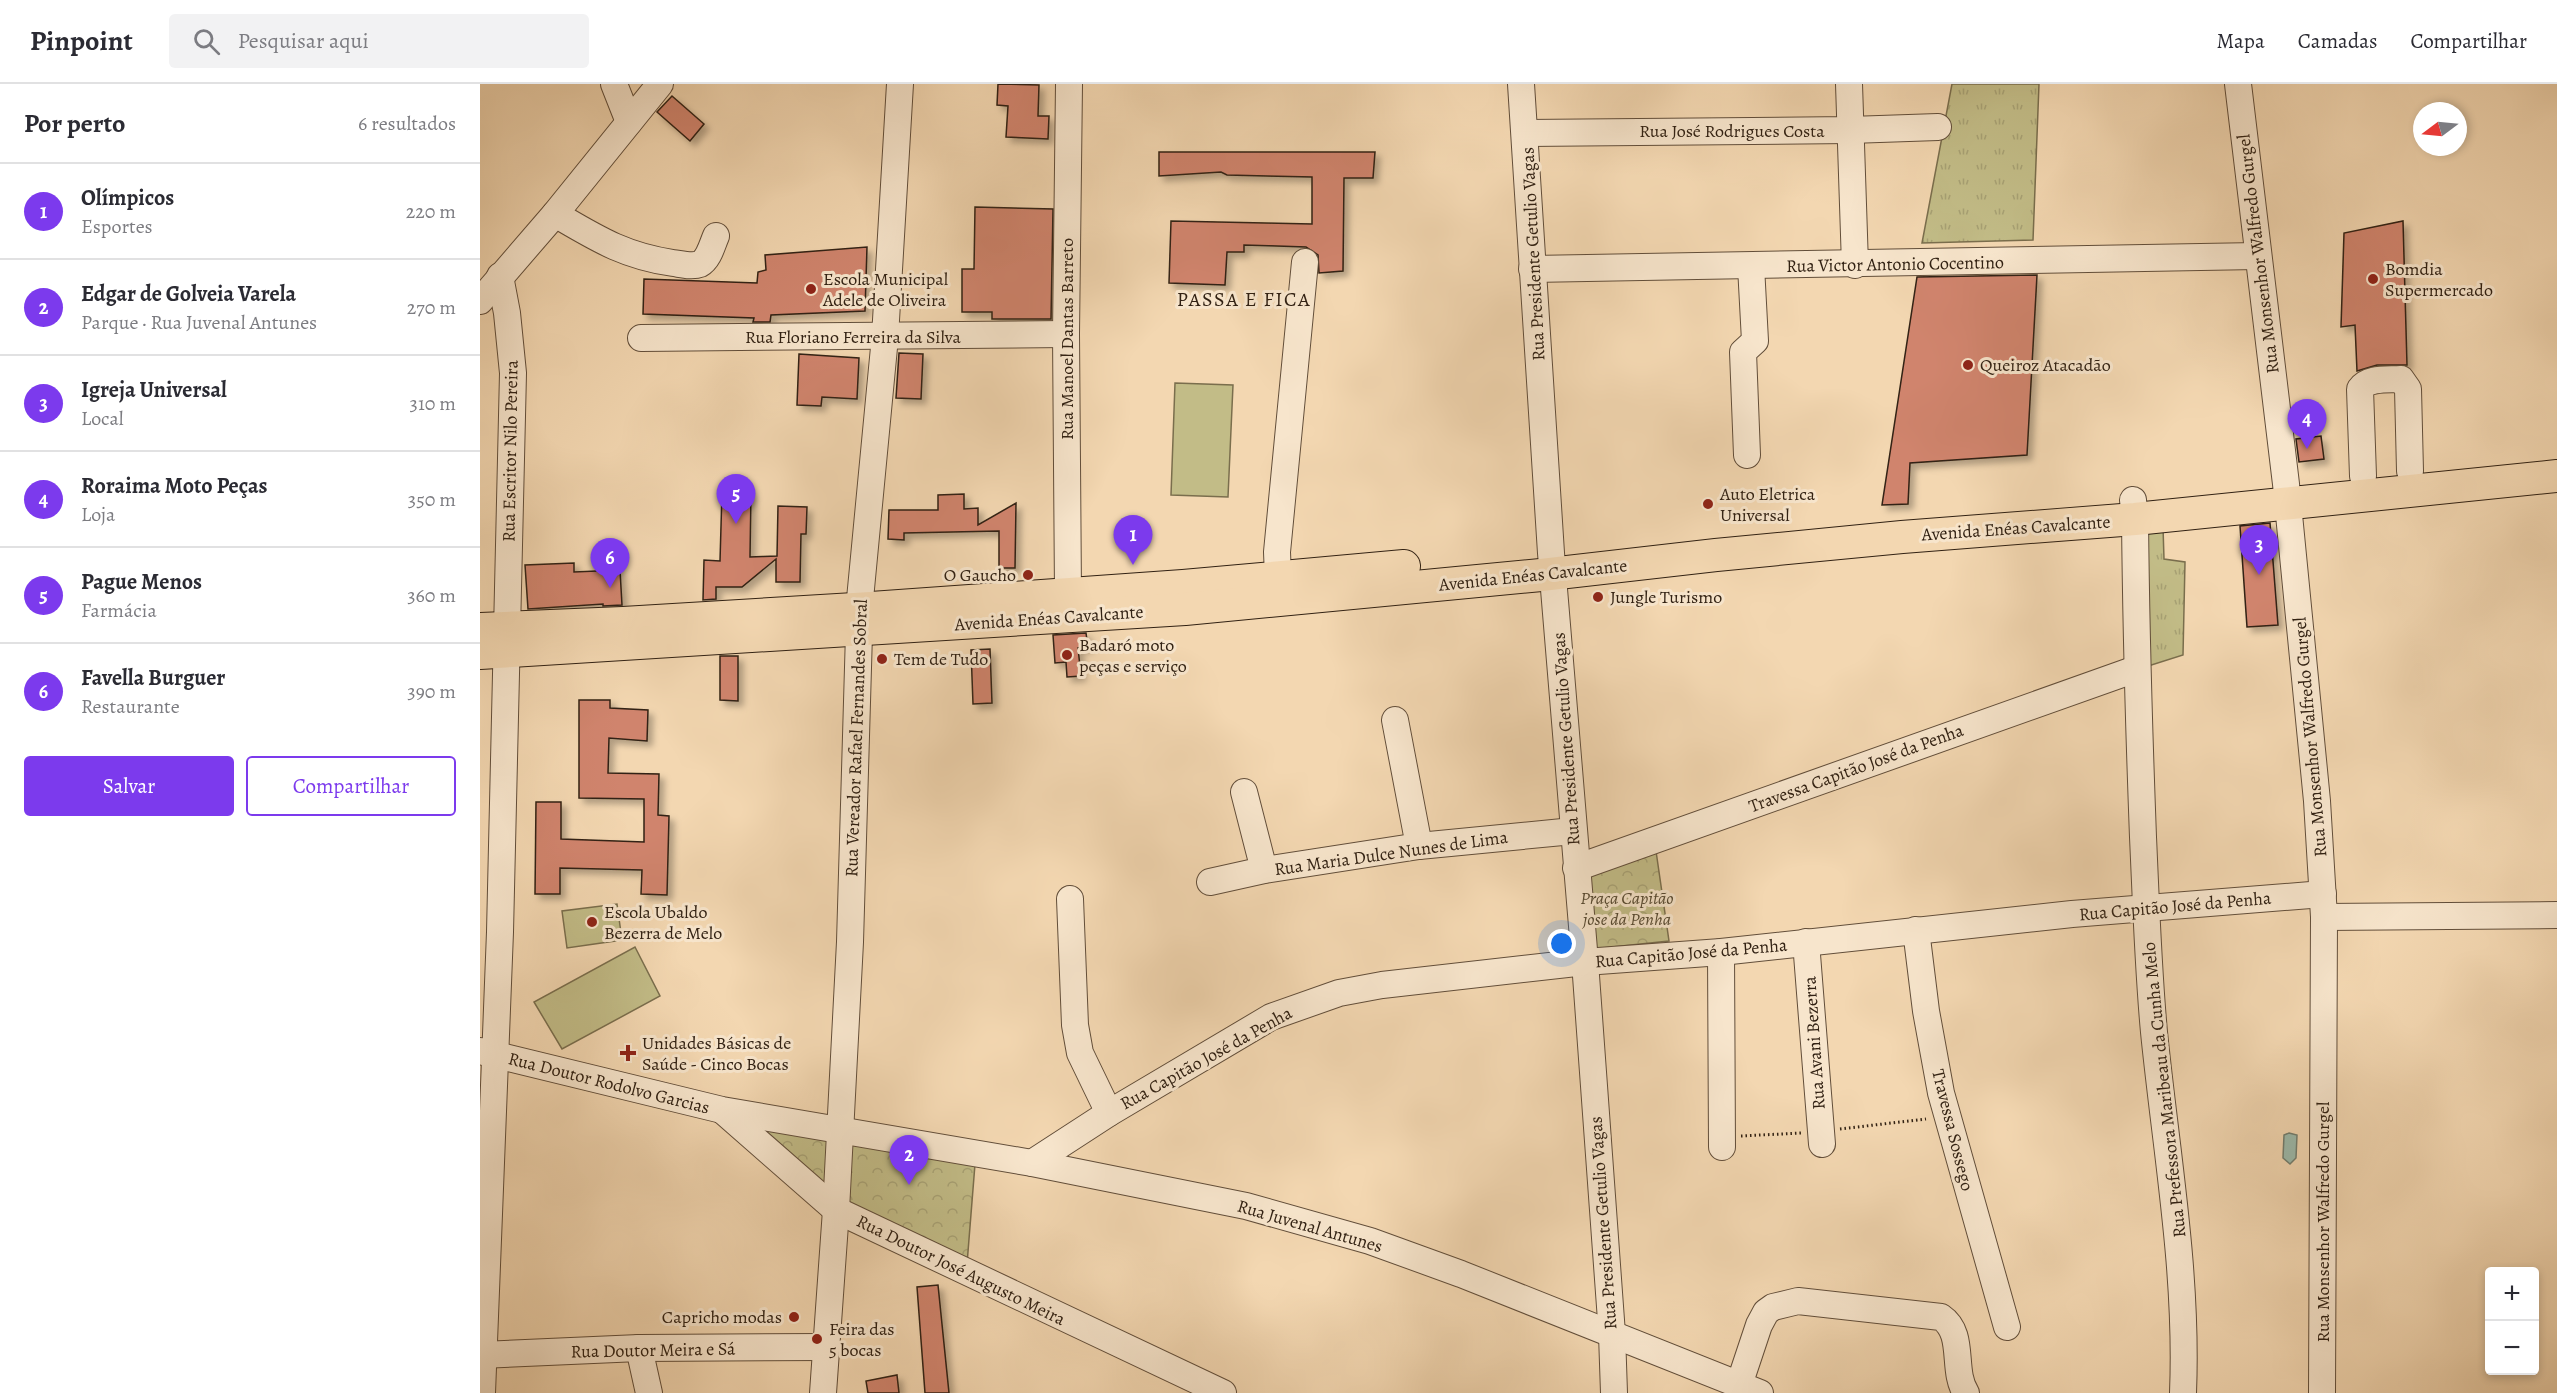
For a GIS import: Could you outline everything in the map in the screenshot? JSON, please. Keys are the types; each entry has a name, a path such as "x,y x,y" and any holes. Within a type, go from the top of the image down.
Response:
{"main road":[{"name":"Avenida Enéas Cavalcante","path":"494,640 860,620 1184,598 1715,545 2134,510 2287,494 2365,482 2410,471 2557,456"},
{"name":"Avenida Enéas Cavalcante","path":"2365,482 2557,476"},
{"name":"Avenida Enéas Cavalcante","path":"860,620 1068,593 1184,598 1278,577 1433,574"}],"street":[{"path":"614,84 629,122"},
{"path":"480,301 555,214 660,84"},
{"name":"Rua Vereador Rafael Fernandes Sobral","path":"823,1393 836,1210 850,942 860,620 885,337 900,84"},
{"name":"Rua Manoel Dantas Barreto","path":"1068,593 1066,334 1069,84"},
{"name":"Rua Presidente Getulio Vagas","path":"1521,84 1526,133 1532,270 1552,563 1585,962 1612,1334 1614,1393"},
{"path":"1849,84 1855,265"},
{"name":"Rua Monsenhor Walfredo Gurgel","path":"2238,84 2287,494 2317,801 2324,906 2322,1393"},
{"name":"Rua José Rodrigues Costa","path":"1526,133 1938,127"},
{"path":"555,214 617,250 656,261 688,265 700,264 707,257 716,236"},
{"name":"Rua Victor Antonio Cocentino","path":"1532,270 2257,256"},
{"path":"1278,577 1277,552 1305,262"},
{"path":"1747,455 1743,352 1755,341 1751,266"},
{"name":"Rua Escritor Nilo Pereira","path":"482,1393 494,640 513,373 507,313 500,276"},
{"name":"Rua Floriano Ferreira da Silva","path":"641,338 1066,334"},
{"path":"2365,482 2360,389 2364,383 2371,381 2401,379 2406,383 2410,471"},
{"name":"Rua Prefessora Maribeau da Cunha Melo","path":"2134,510 2136,669 2146,908 2154,1030 2180,1259 2184,1326 2183,1393"},
{"name":"Travessa Capitão José da Penha","path":"1576,868 2136,669"},
{"path":"1395,720 1419,846"},
{"path":"1244,792 1264,870"},
{"name":"Rua Maria Dulce Nunes de Lima","path":"1210,882 1264,870 1419,846 1573,831"},
{"path":"1070,899 1080,1053 1109,1113"},
{"name":"Rua Capitão José da Penha","path":"1032,1162 1109,1113 1271,1017 1340,993 1382,985 1585,962 1721,952 1916,930 2146,908 2324,906 2557,915"},
{"name":"Travessa Sossego","path":"1916,930 1929,1029 1948,1116 2007,1327"},
{"name":"Rua Avani Bezerra","path":"1806,942 1821,1138"},
{"path":"1721,952 1722,1142"},
{"name":"Rua Doutor Rodolvo Garcias","path":"488,1053 722,1110 840,1130"},
{"name":"Rua Doutor José Augusto Meira","path":"722,1110 836,1210 1223,1393"},
{"name":"Rua Juvenal Antunes","path":"840,1130 1032,1162 1246,1206 1370,1241 1750,1389"},
{"path":"1750,1389 1762,1317 1773,1307 1798,1301 1941,1317 1951,1327 1954,1336 1966,1393"},
{"name":"Rua Doutor Meira e Sá","path":"482,1355 639,1348 826,1347"},
{"path":"639,1348 649,1393"}],"path":[{"path":"1722,1142 1821,1138 1948,1116"}],"green space":[{"path":"1952,84 2039,84 2033,240 1922,243"},
{"path":"1175,383 1233,385 1228,497 1171,495"},
{"path":"2163,527 2164,559 2185,562 2183,655 2142,668 2139,530"},
{"name":"Praça Capitão jose da Penha","path":"1656,851 1669,941 1593,949 1589,875"},
{"path":"617,904 622,940 567,948 562,911"},
{"path":"635,947 660,996 562,1049 534,1002"},
{"path":"752,1125 829,1138 826,1190"},
{"path":"848,1139 975,1164 967,1264 844,1205"}],"shaded area":[{"path":"2289,1133 2297,1135 2296,1158 2290,1164 2283,1158 2284,1135"}],"building":[{"path":"998,84 1039,85 1038,116 1049,116 1048,139 1006,137 1008,106 997,105"},
{"path":"672,96 704,124 690,141 657,112"},
{"path":"1159,152 1375,152 1373,178 1344,178 1343,271 1319,273 1318,255 1306,247 1244,245 1244,252 1227,252 1225,285 1169,283 1171,221 1312,224 1312,177 1227,175 1221,172 1159,176"},
{"path":"975,207 1053,209 1051,319 992,319 992,312 962,312 962,269 974,269"},
{"name":"Bomdia Supermercado","path":"2403,221 2407,365 2377,365 2357,371 2355,325 2341,327 2344,233"},
{"name":"Escola Municipal Adele de Oliveira","path":"867,247 865,311 771,315 770,322 753,322 754,318 643,314 644,279 757,283 758,272 766,270 765,255"},
{"name":"Queiroz Atacadão","path":"2037,275 2027,455 1910,463 1908,504 1882,505 1917,277"},
{"path":"899,353 923,354 921,399 896,398"},
{"path":"799,354 859,358 857,399 822,397 821,406 797,405"},
{"path":"2321,436 2324,459 2299,462 2296,439"},
{"path":"722,492 751,492 750,557 777,556 778,506 807,507 806,534 801,534 800,582 776,582 776,559 742,587 716,587 716,599 703,600 704,560 720,561"},
{"path":"964,494 964,509 978,508 978,525 1016,503 1015,568 999,568 999,531 904,533 904,540 888,539 889,510 938,510 938,495"},
{"path":"2270,523 2278,625 2247,627 2240,526"},
{"path":"574,563 574,572 620,570 622,605 603,606 603,604 528,609 525,565"},
{"name":"Badaró moto peças e serviço","path":"1086,633 1088,647 1078,648 1081,676 1067,677 1066,662 1055,663 1053,635"},
{"path":"990,649 992,703 973,704 971,650"},
{"path":"720,656 738,656 738,701 720,700"},
{"path":"579,700 610,700 610,708 648,710 647,741 609,738 608,773 659,774 658,815 669,816 667,895 641,894 642,870 560,868 560,894 535,894 536,802 561,802 561,839 644,842 644,799 579,798"},
{"path":"938,1285 949,1393 925,1393 917,1287"},
{"path":"897,1375 899,1393 868,1393 866,1381"}],"place":[{"name":"Bomdia Supermercado","path":"2373,279"},
{"name":"Escola Municipal Adele de Oliveira","path":"811,289"},
{"name":"Queiroz Atacadão","path":"1968,365"},
{"name":"Roraima Moto Peças","path":"2307,449"},
{"name":"Auto Eletrica Universal","path":"1708,504"},
{"name":"Pague Menos","path":"736,524"},
{"name":"Olímpicos","path":"1133,565"},
{"name":"O Gaucho","path":"1028,575"},
{"name":"Igreja Universal","path":"2259,575"},
{"name":"Favella Burguer","path":"610,588"},
{"name":"Jungle Turismo","path":"1598,597"},
{"name":"Badaró moto peças e serviço","path":"1067,655"},
{"name":"Tem de Tudo","path":"882,659"},
{"name":"Escola Ubaldo Bezerra de Melo","path":"592,922"},
{"name":"Unidades Básicas de Saúde - Cinco Bocas","path":"628,1053"},
{"name":"Edgar de Golveia Varela","path":"909,1185"},
{"name":"Capricho modas","path":"794,1317"},
{"name":"Feira das 5 bocas","path":"817,1339"}],"district":[{"name":"PASSA E FICA","path":"1244,299"}]}
